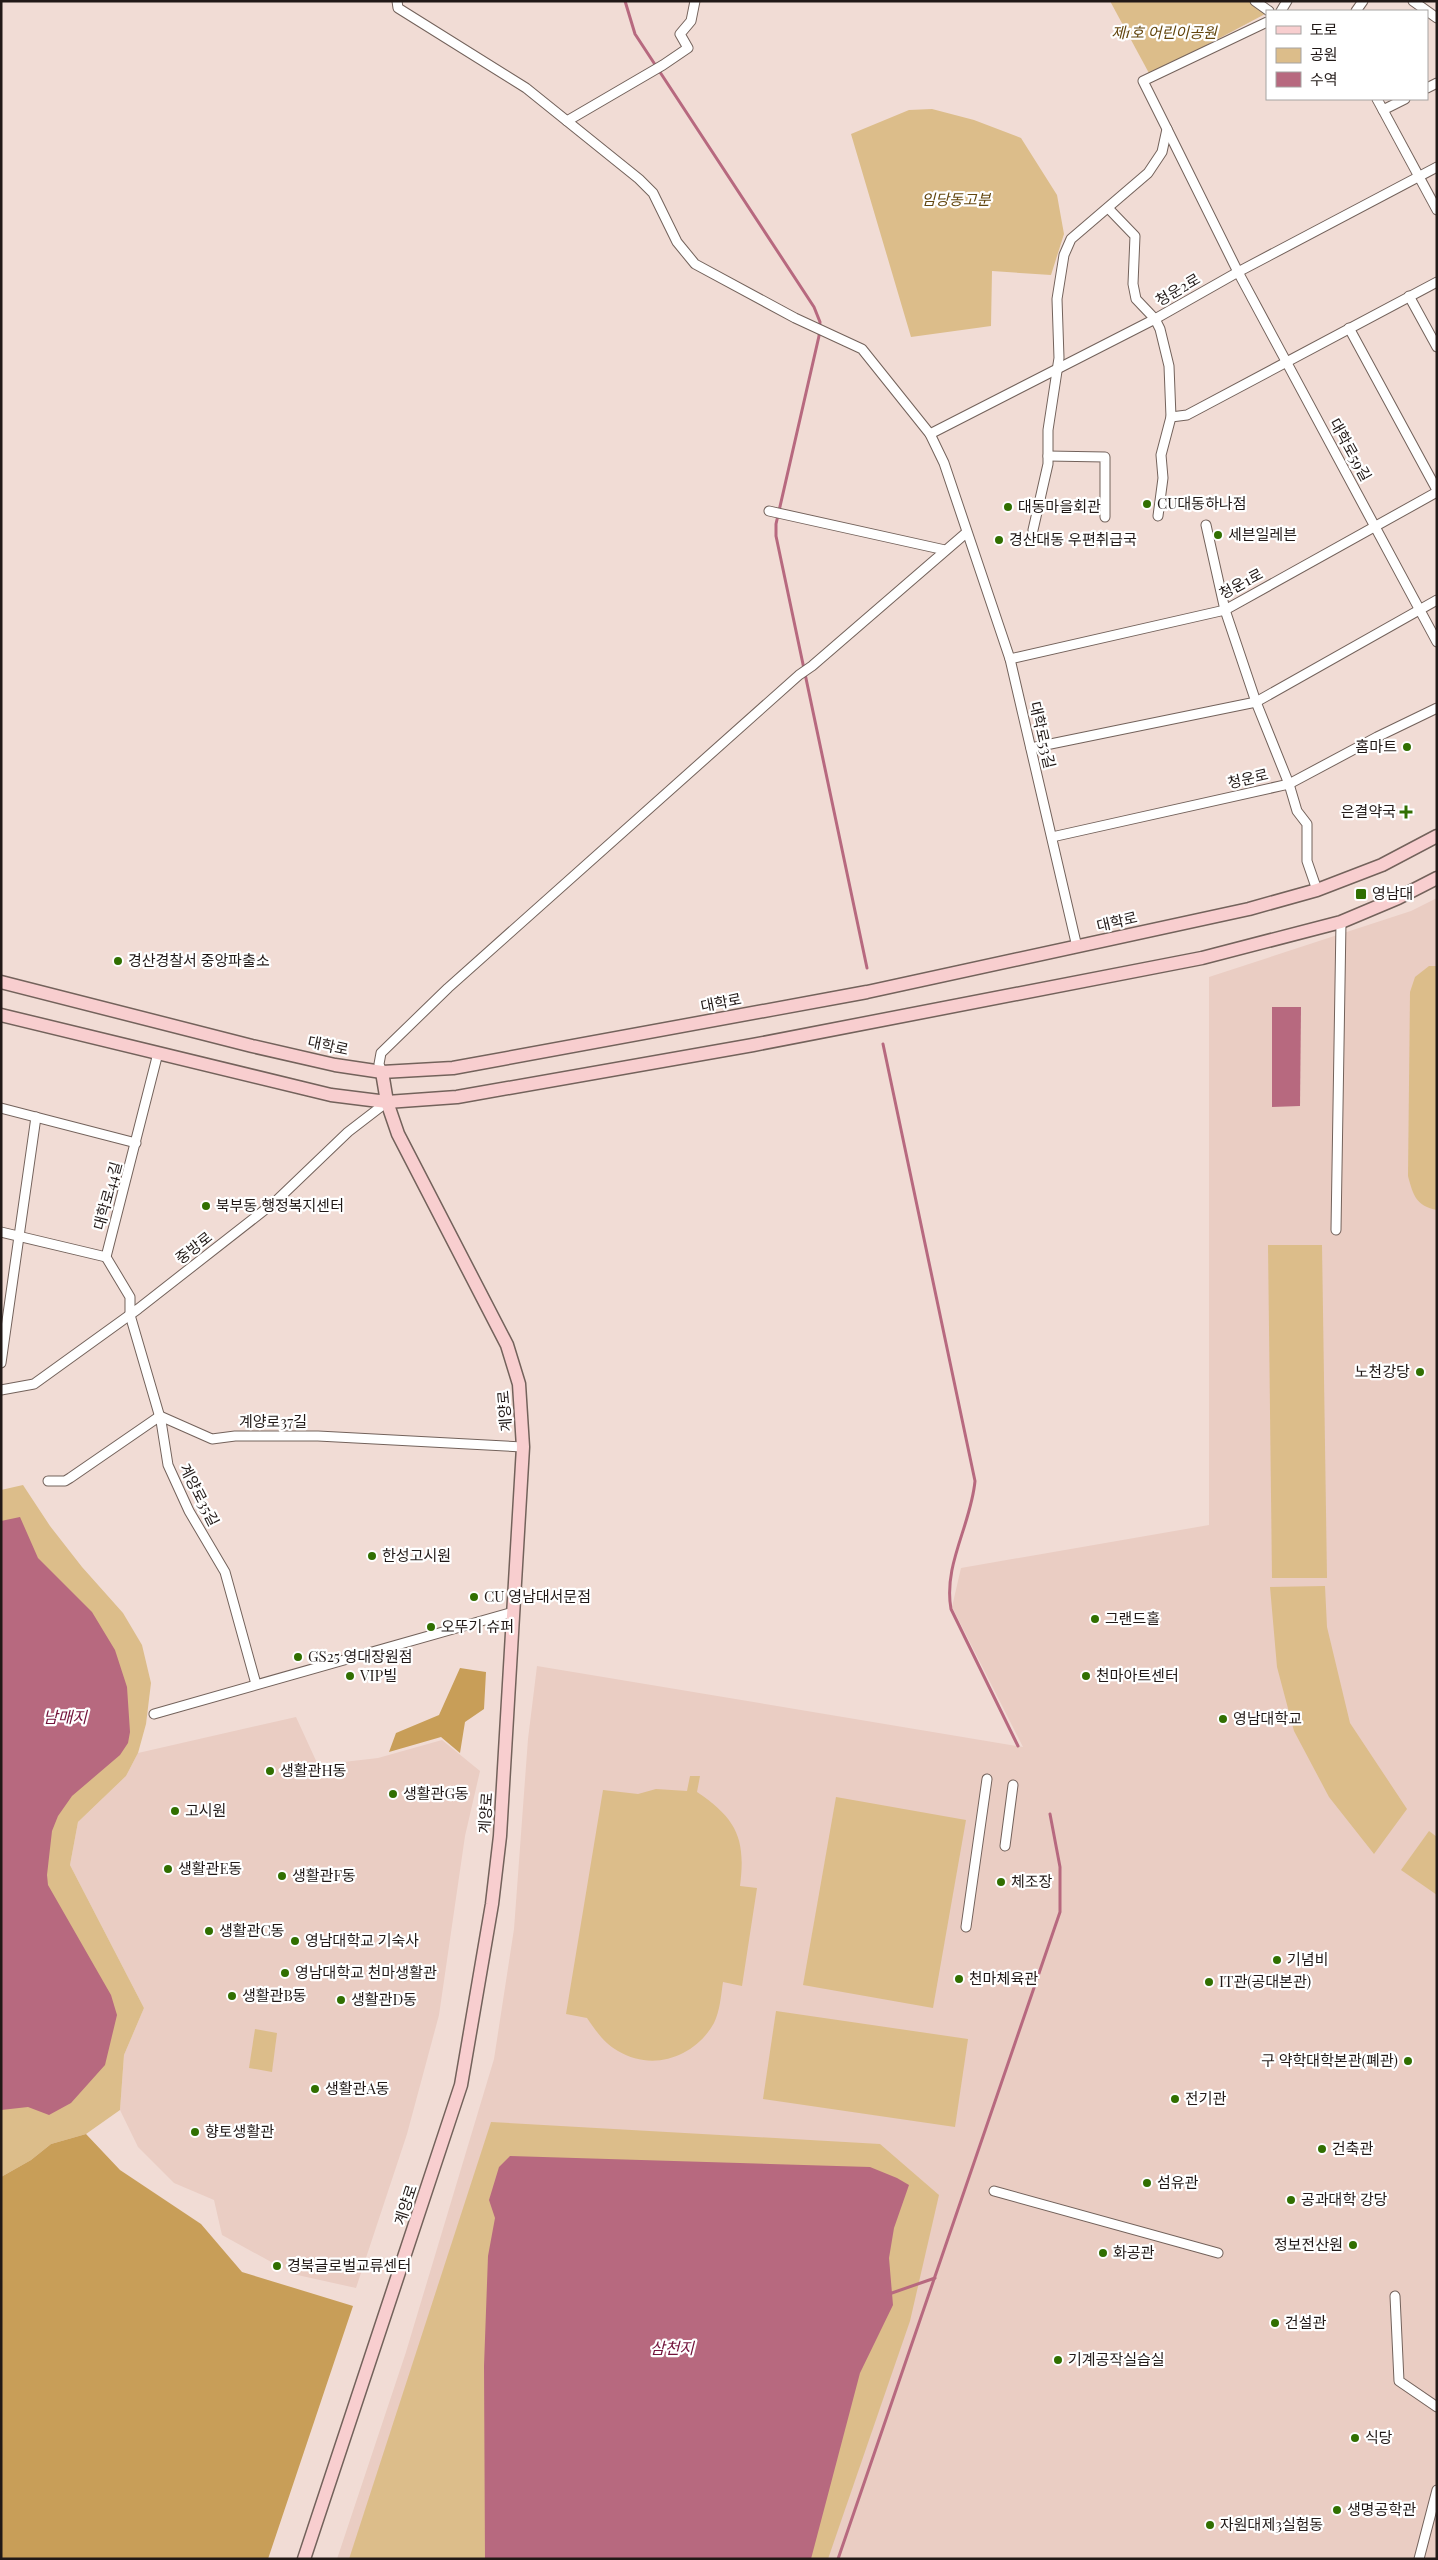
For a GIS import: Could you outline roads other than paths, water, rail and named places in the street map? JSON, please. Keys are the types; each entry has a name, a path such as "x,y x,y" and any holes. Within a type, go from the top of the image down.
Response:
{"main road":[{"name":"대학로","path":"1,982 252,1046 335,1065 382,1072 453,1068 636,1036 867,992 1249,909 1317,890 1382,865 1437,836"},
{"path":"1,1015 331,1095 387,1102 457,1097 753,1045 1202,958 1341,922 1398,898 1437,878"},
{"name":"계양로","path":"304,2559 461,2085 492,1904 500,1836 523,1447 519,1384 507,1345 398,1134 387,1102 382,1072"}],"street":[{"name":"대학로53길","path":"398,1 398,8 526,88 653,193 677,242 695,264 862,349 930,434 944,463 966,534 1010,660 1077,947"},
{"path":"567,121 642,78 688,48 680,34 691,22 696,1"},
{"path":"1255,1 1268,10"},
{"path":"1413,1 1426,10"},
{"name":"대학로59길","path":"1266,22 1144,81 1238,272 1376,525 1437,642"},
{"path":"1378,100 1437,210"},
{"path":"1383,110 1403,100"},
{"path":"1033,530 1046,480 1048,430 1057,370 1057,299 1064,255 1070,239 1148,174 1162,152 1167,129"},
{"name":"청운2로","path":"930,434 1155,319 1238,272 1437,167"},
{"path":"1108,208 1136,236 1133,284 1136,299 1155,319 1160,329 1169,366 1171,417 1161,455 1163,478 1158,516"},
{"path":"1171,417 1187,415 1437,282"},
{"path":"1410,296 1437,347"},
{"path":"1349,328 1437,491"},
{"path":"1048,456 1105,457 1105,517"},
{"name":"청운1로","path":"1010,660 1224,610 1437,491"},
{"path":"769,511 945,550"},
{"path":"1206,525 1224,610 1256,702 1289,784 1297,811 1307,824 1307,861 1317,890"},
{"path":"382,1072 379,1064 381,1053 448,988 799,675 812,666 945,550 966,534"},
{"path":"1031,748 1256,702 1437,600"},
{"name":"청운로","path":"1052,837 1289,784 1377,737 1437,708"},
{"path":"1336,1230 1341,922"},
{"name":"대학로44길","path":"106,1257 158,1053"},
{"name":"중방로","path":"1,1390 34,1384 130,1315 276,1201 348,1132 387,1102"},
{"path":"1,1108 136,1143"},
{"path":"1,1363 36,1117"},
{"path":"1,1232 106,1257 130,1297 130,1315"},
{"name":"계양로35길","path":"130,1315 160,1416 168,1465 189,1511 225,1572 256,1684"},
{"path":"48,1481 65,1481 160,1416"},
{"name":"계양로37길","path":"160,1416 212,1438 235,1436 318,1436 523,1447"},
{"path":"154,1714 513,1612"},
{"path":"966,1927 987,1779"},
{"path":"1005,1846 1013,1785"},
{"path":"994,2191 1218,2254"},
{"path":"1395,2296 1399,2381 1437,2407"},
{"path":"1419,2559 1437,2490"}],"water":[{"path":"1272,1007 1301,1007 1300,1106 1272,1107"},
{"name":"남매지","path":"20,1517 38,1558 92,1612 115,1650 127,1687 130,1732 128,1743 120,1755 72,1796 58,1816 52,1831 47,1875 48,1885 111,1995 117,2015 105,2065 71,2103 49,2115 28,2107 1,2110 1,1521"},
{"name":"삼천지","path":"510,2156 870,2167 909,2185 894,2228 889,2258 893,2305 860,2373 811,2559 485,2559 484,2366 488,2256 495,2218 489,2200 499,2167"}],"waterway":[{"path":"625,1 635,34 814,307 820,322 819,336 776,524 776,536 867,968"},
{"path":"883,1044 975,1481 954,1561 951,1577 951,1609 1018,1746"},
{"path":"838,2559 1060,1912 1060,1867 1050,1814"},
{"path":"889,2294 935,2278"}],"place":[{"name":"CU대동하나점","path":"1147,504"},
{"name":"대동마을회관","path":"1008,507"},
{"name":"세븐일레븐","path":"1218,535"},
{"name":"경산대동 우편취급국","path":"999,540"},
{"name":"홈마트","path":"1407,747"},
{"name":"은결약국","path":"1406,812"},
{"name":"영남대","path":"1361,894"},
{"name":"경산경찰서 중앙파출소","path":"118,961"},
{"name":"북부동 행정복지센터","path":"206,1206"},
{"name":"노천강당","path":"1420,1372"},
{"name":"한성고시원","path":"372,1556"},
{"name":"CU 영남대서문점","path":"474,1597"},
{"name":"그랜드홀","path":"1095,1619"},
{"name":"오뚜기 슈퍼","path":"431,1627"},
{"name":"GS25 영대장원점","path":"298,1657"},
{"name":"VIP빌","path":"350,1676"},
{"name":"천마아트센터","path":"1086,1676"},
{"name":"영남대학교","path":"1223,1719"},
{"name":"생활관H동","path":"270,1771"},
{"name":"생활관G동","path":"393,1794"},
{"name":"고시원","path":"175,1811"},
{"name":"생활관E동","path":"168,1869"},
{"name":"생활관F동","path":"282,1876"},
{"name":"체조장","path":"1001,1882"},
{"name":"생활관C동","path":"209,1931"},
{"name":"영남대학교 기숙사","path":"295,1941"},
{"name":"기념비","path":"1277,1960"},
{"name":"영남대학교 천마생활관","path":"285,1973"},
{"name":"천마체육관","path":"959,1979"},
{"name":"IT관(공대본관)","path":"1209,1982"},
{"name":"생활관B동","path":"232,1996"},
{"name":"생활관D동","path":"341,2000"},
{"name":"구 약학대학본관(폐관)","path":"1408,2061"},
{"name":"생활관A동","path":"315,2089"},
{"name":"전기관","path":"1175,2099"},
{"name":"향토생활관","path":"195,2132"},
{"name":"건축관","path":"1322,2149"},
{"name":"섬유관","path":"1147,2183"},
{"name":"공과대학 강당","path":"1291,2200"},
{"name":"정보전산원","path":"1353,2245"},
{"name":"화공관","path":"1103,2253"},
{"name":"경북글로벌교류센터","path":"277,2266"},
{"name":"건설관","path":"1275,2323"},
{"name":"기계공작실습실","path":"1058,2360"},
{"name":"식당","path":"1355,2438"},
{"name":"생명공학관","path":"1337,2510"},
{"name":"자원대제3실험동","path":"1210,2525"}],"park label":[{"name":"제1호 어린이공원","path":"1164,33"},
{"name":"임당동고분","path":"956,200"}]}
